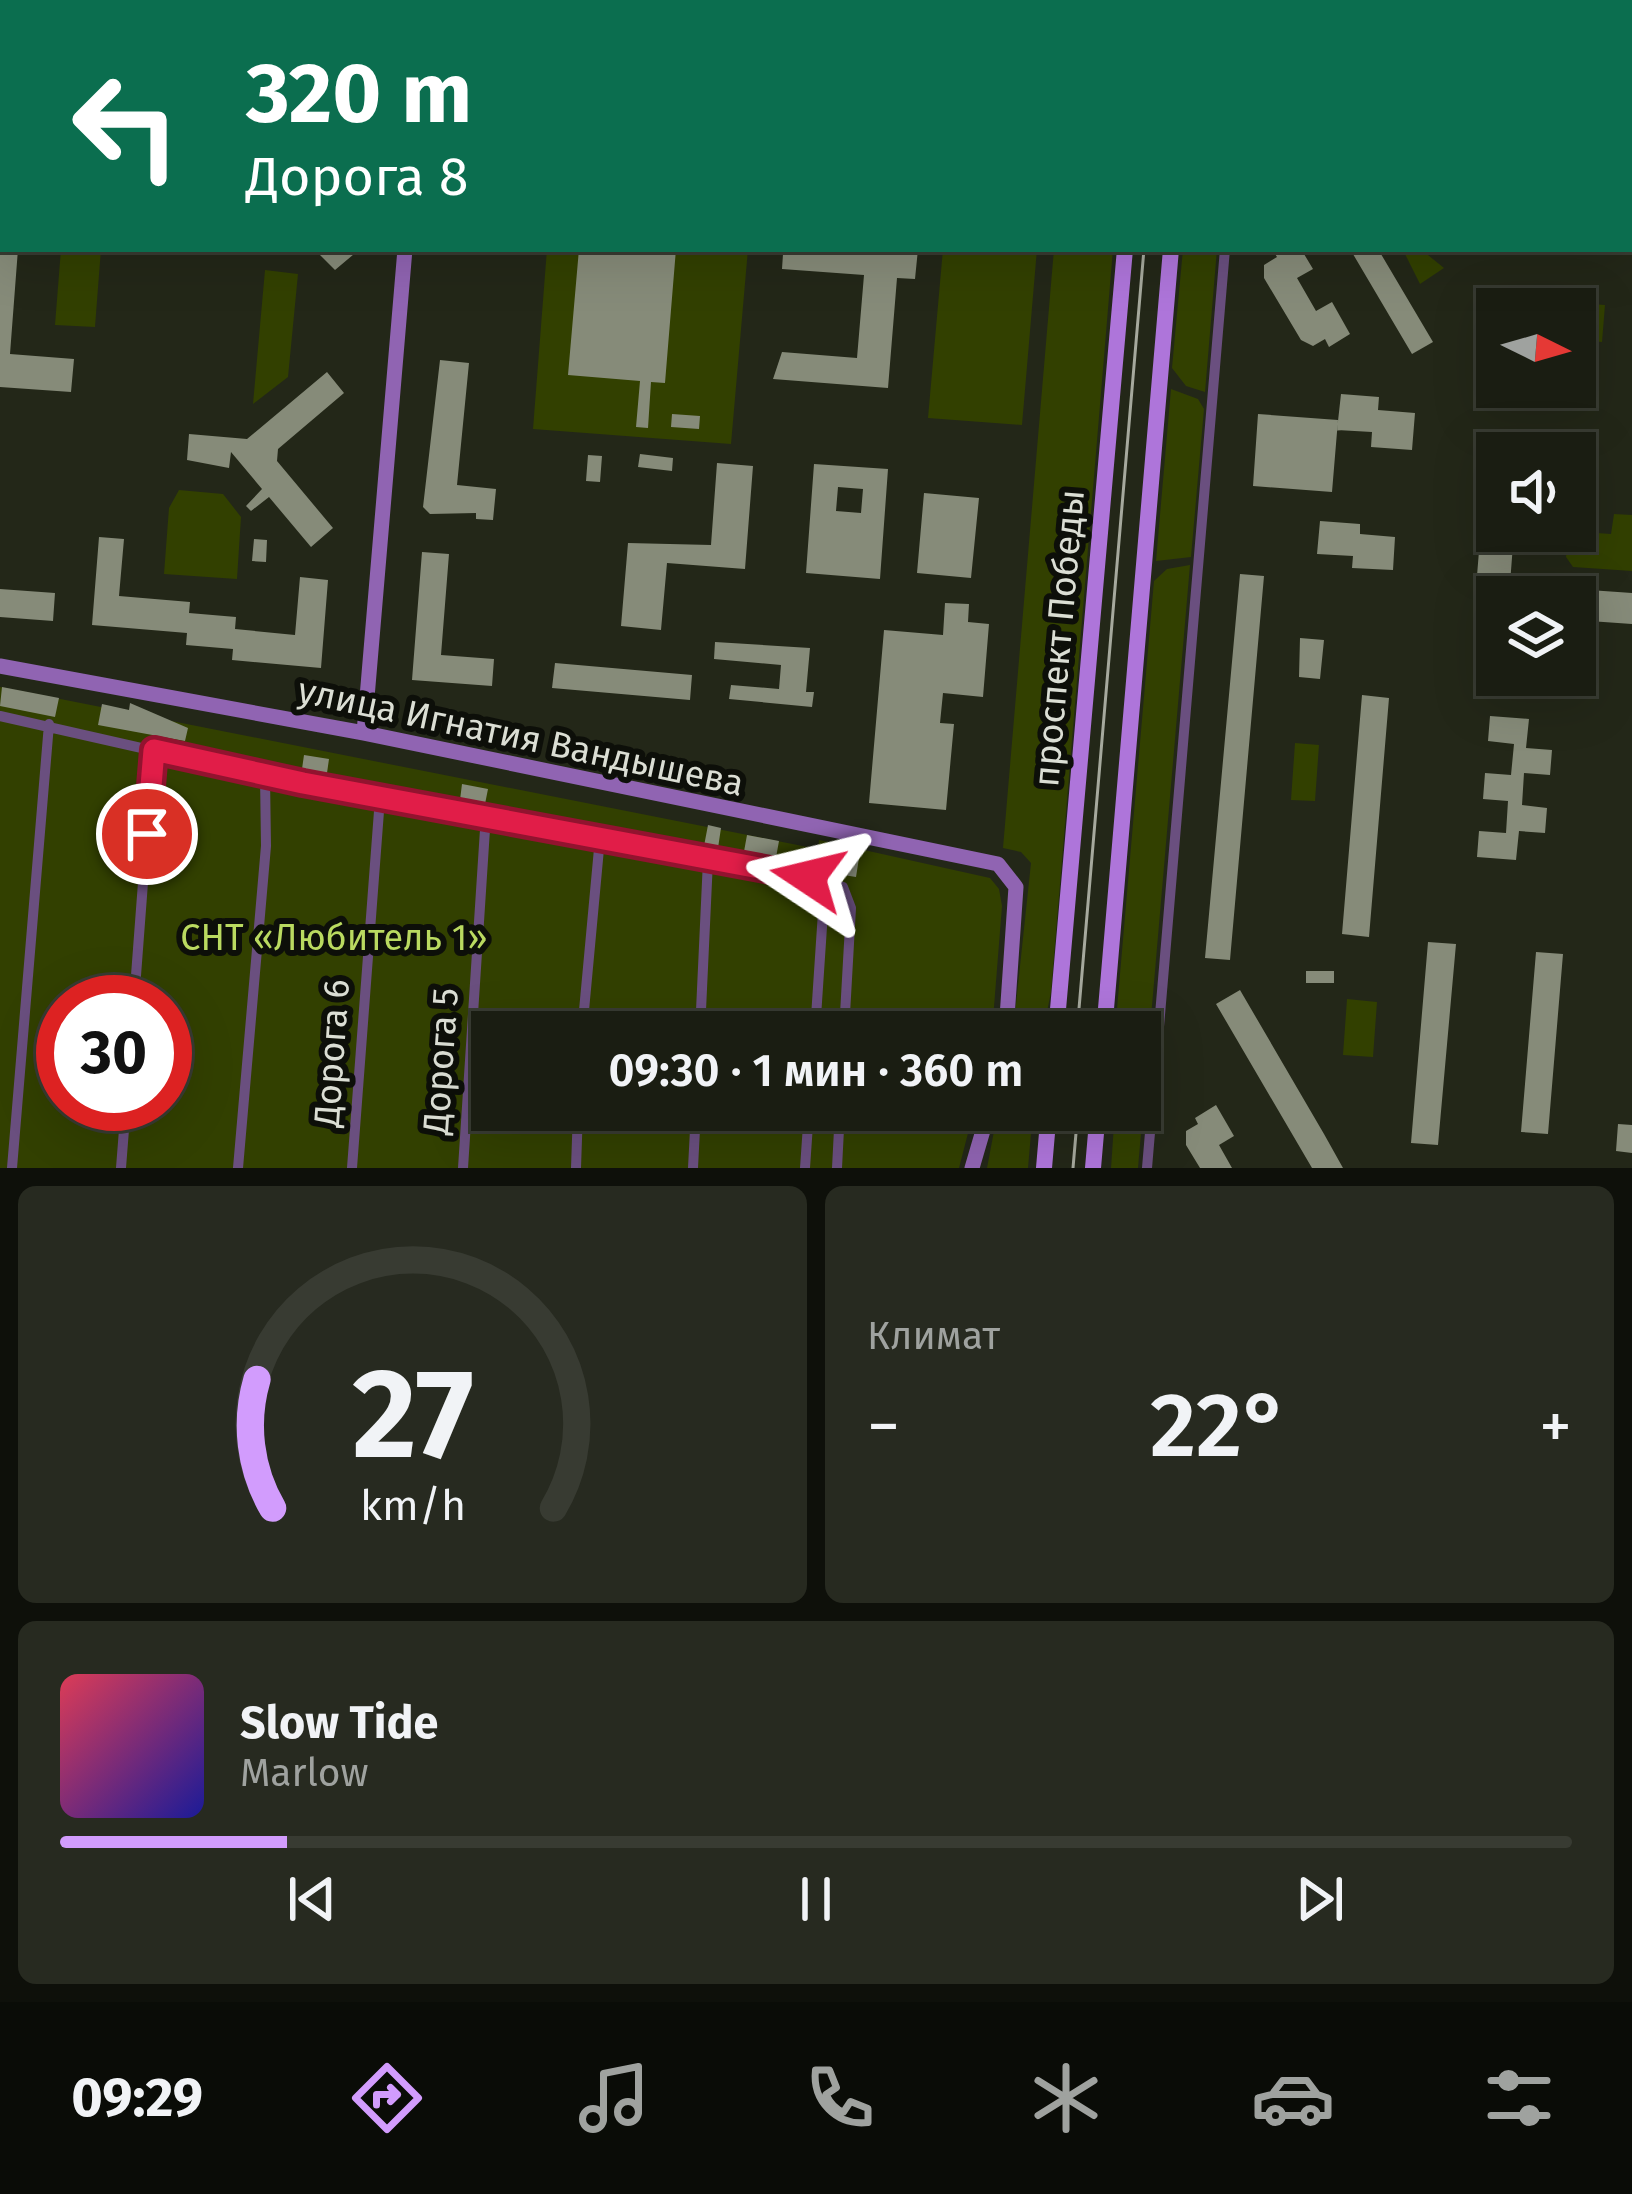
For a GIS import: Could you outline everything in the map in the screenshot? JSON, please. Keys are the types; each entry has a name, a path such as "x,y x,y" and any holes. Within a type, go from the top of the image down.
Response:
{"main road":[{"name":"проспект Победы","path":"1058,1011 1126,252"},
{"path":"1107,1011 1171,252"},
{"path":"1044,1168 1047,1131"},
{"path":"1093,1168 1096,1131"}],"street":[{"path":"364,733 405,252"},
{"path":"1147,1168 1225,252"},
{"name":"улица Игнатия Вандышева","path":"0,666 364,733 998,864 1016,887 1007,1011"},
{"path":"0,716 265,776 486,814 843,887 851,908 845,1011"},
{"path":"12,1168 50,724"},
{"path":"136,975 154,750"},
{"path":"238,1168 266,846 265,776"},
{"name":"Дорога 6","path":"352,1168 380,798"},
{"name":"Дорога 5","path":"463,1168 486,814"},
{"path":"584,1011 600,838"},
{"path":"701,1011 708,860"},
{"path":"816,1011 825,882"},
{"path":"121,1168 124,1131"},
{"path":"576,1168 577,1131"},
{"path":"693,1168 695,1131"},
{"path":"805,1168 808,1131"},
{"path":"837,1168 839,1131"},
{"path":"972,1168 983,1131"}],"green space":[{"path":"61,252 101,252 95,327 55,325"},
{"path":"547,252 748,252 731,444 533,429"},
{"path":"943,252 1037,252 1022,425 928,418"},
{"path":"1054,252 1113,252 1047,1011 1015,1011 1031,863 1021,852 1003,848"},
{"path":"1183,252 1217,252 1205,392 1186,386 1172,368"},
{"path":"1404,252 1424,252 1444,268 1420,284"},
{"path":"265,270 298,274 288,377 253,404"},
{"path":"1596,304 1605,305 1602,342 1596,342"},
{"path":"1171,389 1198,399 1204,409 1191,557 1156,561"},
{"path":"179,490 223,494 241,517 237,579 164,574 169,508"},
{"path":"1614,514 1632,515 1632,571 1573,567 1566,557 1567,552 1596,552 1596,533 1611,534"},
{"path":"1190,565 1152,1011 1117,1011 1154,581 1167,569"},
{"name":"СНТ «Любитель 1»","path":"0,687 818,849 819,840 990,878 999,889 1002,906 994,1011 471,1011 471,1131 969,1131 959,1168 0,1168"},
{"path":"1295,743 1319,745 1315,801 1291,800"},
{"path":"1347,999 1377,1002 1373,1057 1343,1055"},
{"path":"994,1131 1031,1131 1028,1168 987,1168"},
{"path":"1114,1131 1141,1131 1138,1168 1111,1168"}],"building":[{"path":"0,252 18,252 10,354 74,359 71,392 0,387"},
{"path":"317,252 356,252 335,270"},
{"path":"579,252 676,252 665,383 651,382 648,428 636,427 640,381 568,375"},
{"path":"918,252 915,279 897,278 888,388 773,379 782,352 857,358 864,275 782,269 783,254"},
{"path":"1274,252 1303,252 1313,269 1297,278 1316,311 1332,302 1350,334 1329,347 1325,339 1313,346 1301,340 1264,278 1264,265 1277,257"},
{"path":"1352,252 1380,252 1433,342 1412,354"},
{"path":"440,360 469,363 457,485 496,489 493,520 476,519 476,513 430,514 423,507"},
{"path":"327,372 344,393 278,449 277,461 333,528 311,547 269,497 251,511 246,506 262,489 231,452 229,468 187,460 189,434 247,439"},
{"path":"1341,394 1379,397 1378,410 1415,413 1412,450 1371,447 1372,432 1337,430"},
{"path":"672,414 700,416 699,429 671,427"},
{"path":"1258,414 1338,420 1332,492 1253,486"},
{"path":"640,454 673,458 672,471 638,467"},
{"path":"588,455 602,456 600,482 586,481"},
{"path":"717,463 753,466 745,569 667,563 661,630 621,626 628,543 711,545"},
{"path":"814,464 888,469 880,579 806,573","holes":["838,487 863,489 861,513 836,511"]},
{"path":"924,493 979,498 971,578 917,573"},
{"path":"1320,521 1360,524 1360,534 1395,537 1393,570 1352,568 1353,556 1317,554"},
{"path":"99,537 124,539 119,596 190,602 189,613 236,617 235,629 295,635 300,577 328,580 321,668 232,660 233,649 186,645 187,633 92,625"},
{"path":"254,539 267,540 266,562 252,561"},
{"path":"422,552 449,554 441,655 494,659 492,686 412,680"},
{"path":"1479,552 1512,552 1511,576 1477,576"},
{"path":"1240,574 1264,576 1230,960 1205,958"},
{"path":"0,589 55,593 53,621 0,617"},
{"path":"1596,590 1632,593 1632,624 1596,621"},
{"path":"945,603 969,604 968,622 989,624 983,697 943,693 940,723 954,724 946,810 869,803 884,630 943,635"},
{"path":"1300,638 1324,640 1320,679 1299,677"},
{"path":"715,642 810,648 806,692 814,692 812,707 729,699 731,685 779,689 781,665 714,659"},
{"path":"555,663 692,675 690,700 552,688"},
{"path":"2,687 59,698 55,717 0,706"},
{"path":"1362,695 1389,698 1369,937 1342,934"},
{"path":"130,703 188,728 185,741 98,725 102,704 129,710"},
{"path":"1490,716 1529,719 1526,748 1552,750 1550,775 1524,773 1522,805 1547,808 1545,833 1519,831 1516,860 1477,857 1479,831 1506,833 1508,801 1483,799 1485,773 1511,775 1514,744 1488,741"},
{"path":"304,755 329,759 327,773 302,769"},
{"path":"462,784 488,789 485,804 460,800"},
{"path":"708,825 721,828 718,848 704,846"},
{"path":"747,835 779,841 775,863 743,857"},
{"path":"840,855 859,858 856,877 837,874"},
{"path":"795,887 815,891 814,906 792,902"},
{"path":"1428,942 1456,944 1438,1145 1411,1143"},
{"path":"1536,952 1563,954 1548,1134 1521,1132"},
{"path":"1306,971 1334,971 1334,983 1306,983"},
{"path":"1240,990 1343,1168 1312,1168 1216,1004"},
{"path":"1216,1105 1234,1136 1219,1145 1232,1168 1200,1168 1186,1145 1186,1131 1198,1124 1195,1118"},
{"path":"1618,1124 1632,1125 1632,1153 1616,1151"}],"tram line":[{"path":"1079,1011 1144,252"},
{"path":"1073,1168 1076,1131"}],"route":[{"path":"147,834 154,750 265,776 808,877"}]}
